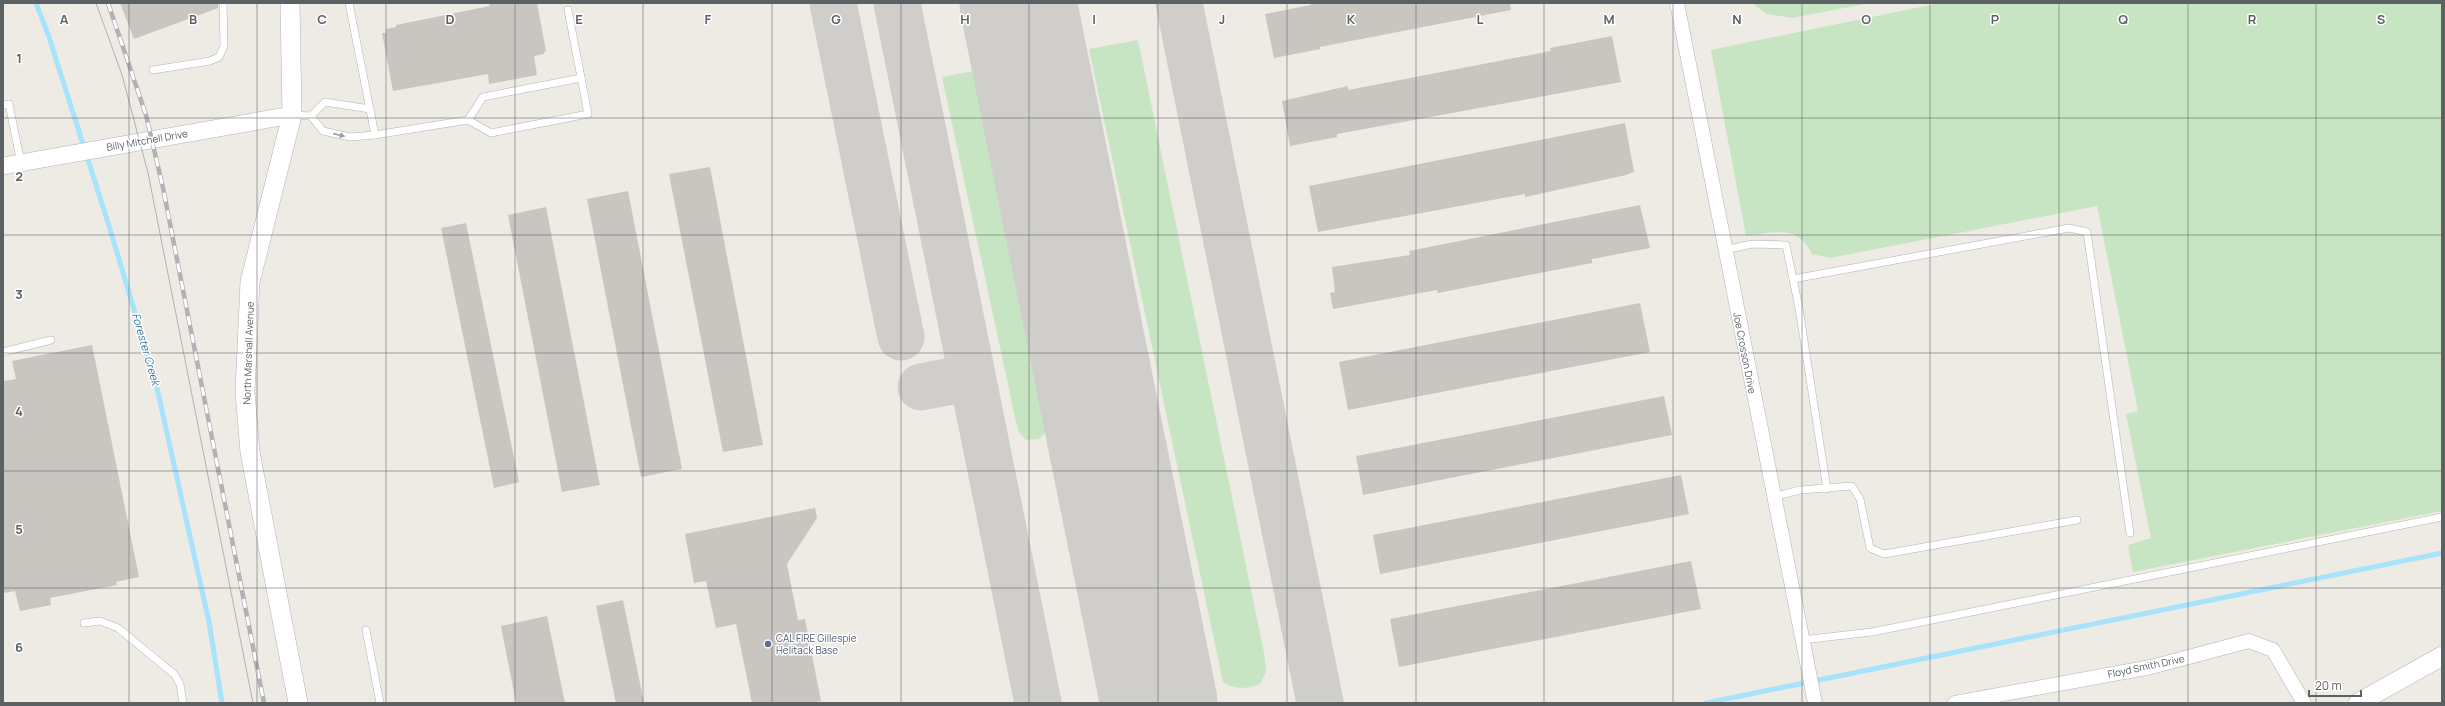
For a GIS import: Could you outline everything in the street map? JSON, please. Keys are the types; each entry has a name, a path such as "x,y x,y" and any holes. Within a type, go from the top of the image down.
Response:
{"main road":[{"name":"North Marshall Avenue","path":"290,3 292,115 250,282 246,392 250,452 298,703"},
{"path":"2358,703 2442,656"}],"street":[{"name":"Joe Crosson Drive","path":"1677,3 1814,698"},
{"name":"Billy Mitchell Drive","path":"3,166 44,161 123,144 292,115"},
{"name":"Floyd Smith Drive","path":"1955,703 2151,666 2249,641 2273,650 2304,703"}],"lane":[{"path":"153,70 210,62 219,57 224,46 223,3"},
{"path":"350,3 375,135"},
{"path":"311,116 323,131 350,137 375,135 468,120 491,133 588,114 568,10"},
{"path":"468,120 483,97 582,78"},
{"path":"292,115 311,116 325,102 370,110"},
{"path":"3,105 9,104 21,163"},
{"path":"1793,279 2069,228 2087,232 2130,533"},
{"path":"1725,250 1752,244 1786,245 1793,279 1827,490"},
{"path":"3,352 51,340"},
{"path":"1773,496 1800,490 1827,490 1852,486 1860,499 1870,548 1884,554 2077,520"},
{"path":"1803,647 2442,517"},
{"path":"84,623 100,621 118,628 174,674 180,684 183,703"},
{"path":"366,630 380,703"}],"green space":[{"path":"1752,3 1870,3 1792,18 1767,14"},
{"path":"1940,3 2442,3 2442,511 2133,572 2128,545 2151,538 2126,414 2138,411 2097,206 1830,258 1812,254 1800,238 1792,234 1775,232 1746,236 1711,50"},
{"path":"1138,40 1264,653 1266,672 1260,684 1250,687 1241,688 1228,685 1223,682 1089,49"},
{"path":"978,70 1046,417 1045,433 1039,439 1026,440 1019,432 1016,422 942,77"}],"building":[{"path":"120,3 218,3 218,8 134,39"},
{"path":"489,3 537,3 546,51 544,54 534,56 537,75 489,84 488,74 393,91 382,33 386,33 386,29 396,27 396,25 490,6"},
{"path":"1310,3 1510,3 1511,10 1320,47 1320,49 1274,58 1265,14 1311,5"},
{"path":"1612,36 1621,82 1337,134 1337,137 1290,146 1282,101 1348,86 1348,90 1551,51 1550,48"},
{"path":"1625,123 1634,172 1626,175 1525,197 1525,194 1318,232 1309,186"},
{"path":"710,167 763,445 723,452 669,174"},
{"path":"628,191 682,469 641,477 587,199"},
{"path":"1640,205 1650,248 1592,259 1592,263 1438,293 1437,290 1333,309 1330,293 1335,292 1332,267 1410,255 1409,251"},
{"path":"546,207 600,485 562,492 508,215"},
{"path":"466,223 519,482 494,488 441,228"},
{"path":"1640,303 1650,352 1348,410 1339,362"},
{"path":"92,345 139,577 116,582 117,585 50,598 51,605 20,611 15,591 3,593 3,381 16,379 12,361"},
{"path":"1664,396 1672,435 1363,495 1356,456"},
{"path":"1681,475 1689,514 1380,574 1373,535"},
{"path":"815,508 817,518 787,564 798,620 805,619 821,701 810,703 752,703 736,624 716,628 706,581 694,583 685,534"},
{"path":"1691,561 1701,609 1399,667 1390,619"},
{"path":"623,600 644,703 616,703 596,606"},
{"path":"547,616 565,703 516,703 501,626"}],"waterway":[{"name":"Forester Creek","path":"36,3 49,37 109,226 155,379 209,622 222,703"},
{"path":"1706,703 2442,553"}],"taxiway":[{"path":"833,3 901,337"},
{"path":"897,3 1038,703"},
{"path":"1179,3 1320,703"},
{"path":"921,387 972,377"}],"runway":[{"path":"1018,3 1159,703"}],"tram line":[{"path":"96,3 122,75 148,173 253,703"}],"railway":[{"path":"108,3 146,115 163,188 264,703"}],"place":[{"name":"CAL FIRE Gillespie Helitack Base","path":"768,644"}]}
